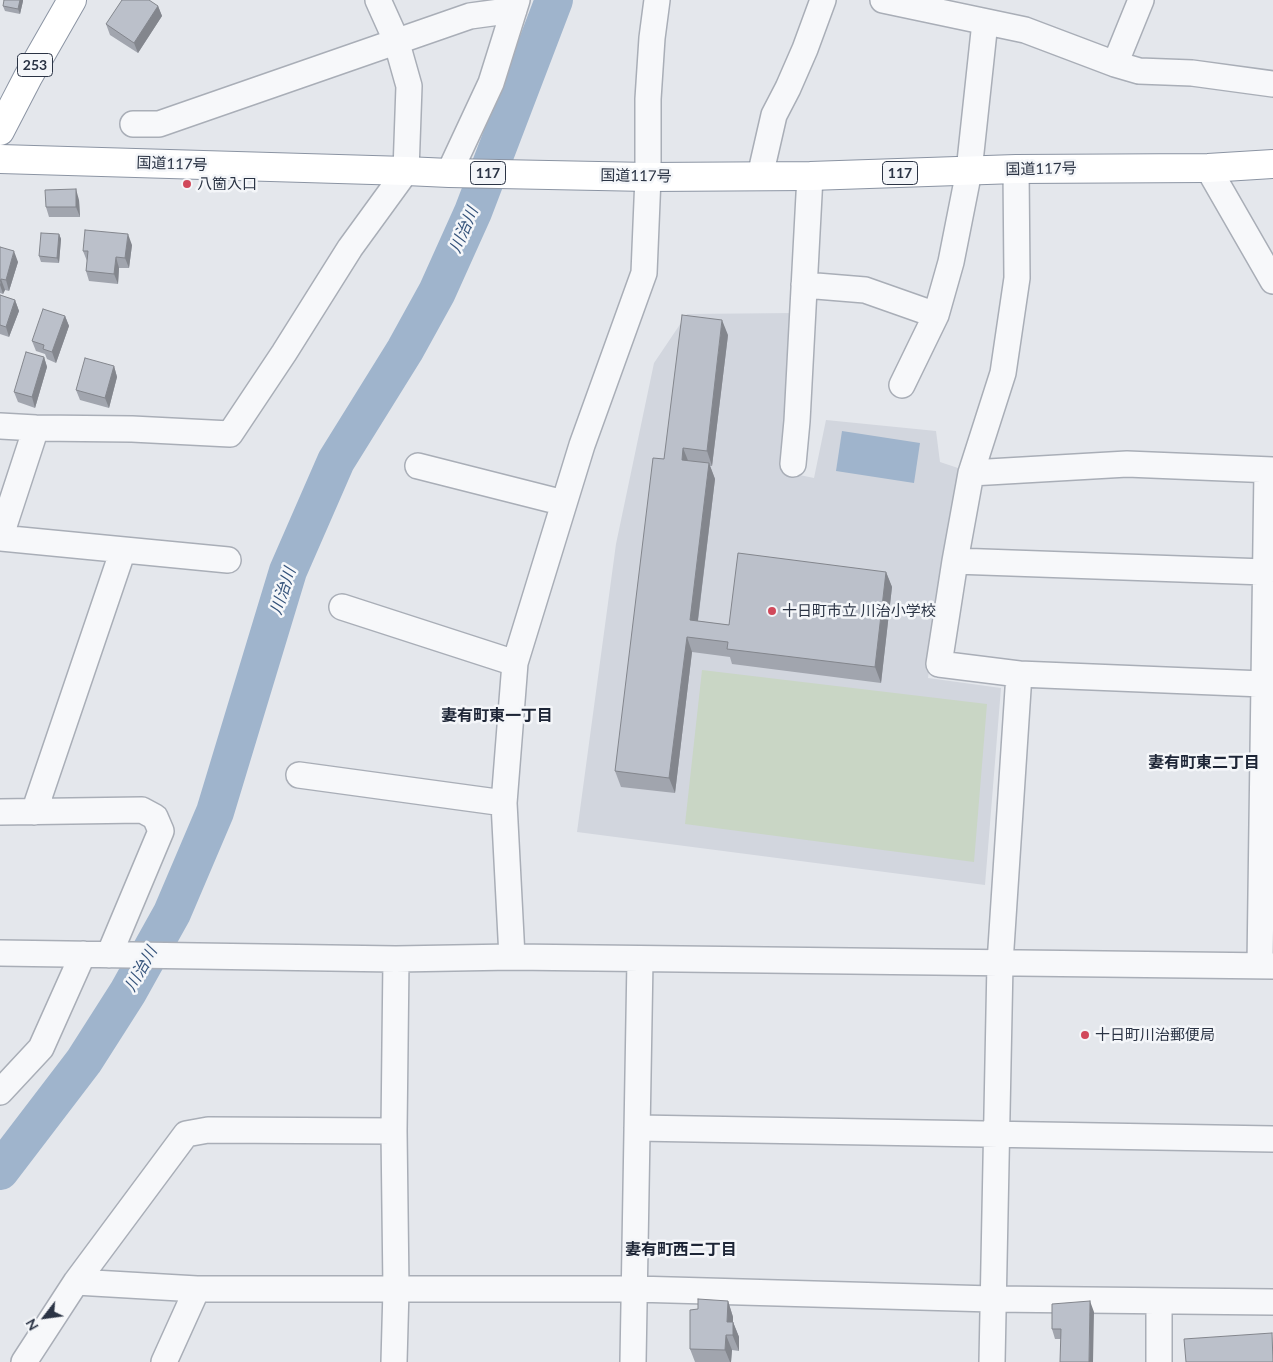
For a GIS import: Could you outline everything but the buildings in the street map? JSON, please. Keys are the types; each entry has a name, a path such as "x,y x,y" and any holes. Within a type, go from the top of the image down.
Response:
{"highway":[{"name":"253","path":"0,131 72,0"},
{"name":"国道117号","path":"0,159 448,173 648,177 810,176 1016,169 1208,168 1273,164"}],"street":[{"path":"0,426 132,429 230,434 350,248 406,171 409,86 396,40 378,0"},
{"path":"512,957 504,804 515,662 582,445 644,273 648,177 648,99 652,38 657,0"},
{"path":"760,176 774,114 805,50 823,0"},
{"path":"1115,64 1141,0"},
{"path":"899,2 1025,30 1115,64 1139,71 1192,73 1273,84"},
{"path":"133,124 159,124 396,40 470,16 515,5"},
{"path":"448,173 491,83 515,5"},
{"path":"902,385 936,315 951,262 969,171 985,22"},
{"path":"1208,168 1273,281"},
{"path":"1016,169 1017,278 1003,373 971,473 939,664 1019,674 1263,684"},
{"path":"793,464 810,176"},
{"path":"804,286 865,290 936,315"},
{"path":"36,428 0,538 228,560"},
{"path":"0,953 396,959 512,957 640,960 1266,965 1268,741 1263,684 1265,572 1270,470 1127,464 971,473"},
{"path":"418,466 564,503"},
{"path":"34,812 123,550"},
{"path":"955,561 1265,572"},
{"path":"342,607 515,662"},
{"path":"992,1362 1000,963 1019,674"},
{"path":"299,775 504,804"},
{"path":"0,812 142,810 155,817 161,831 113,955"},
{"path":"0,1092 41,1048 83,954"},
{"path":"394,1362 396,1289 394,1131 396,959"},
{"path":"633,1362 640,960"},
{"path":"637,1128 1273,1139"},
{"path":"24,1362 76,1282 186,1134 208,1130 394,1131"},
{"path":"76,1282 197,1289 635,1289 992,1299 1273,1302"},
{"path":"164,1362 197,1289"},
{"path":"1158,1300 1159,1362"}],"shaded area":[{"name":"十日町市立 川治小学校","path":"794,313 785,472 814,478 826,420 936,431 940,462 961,469 947,534 928,678 1001,688 985,885 577,832 616,544 654,363 687,314"}],"green space":[{"path":"702,670 987,704 974,862 685,824"}],"water":[{"path":"842,431 920,443 914,483 836,471"}],"waterway":[{"name":"川治川","path":"0,1171 84,1061 128,992 172,913 215,812 288,571 336,461 405,350 437,292 473,212 554,0"}],"place":[{"name":"八箇入口","path":"187,184"},
{"name":"十日町市立 川治小学校","path":"772,611"},
{"name":"十日町川治郵便局","path":"1085,1035"}],"district":[{"name":"妻有町東一丁目","path":"497,716"},
{"name":"妻有町東二丁目","path":"1204,763"},
{"name":"妻有町西二丁目","path":"681,1250"}]}
